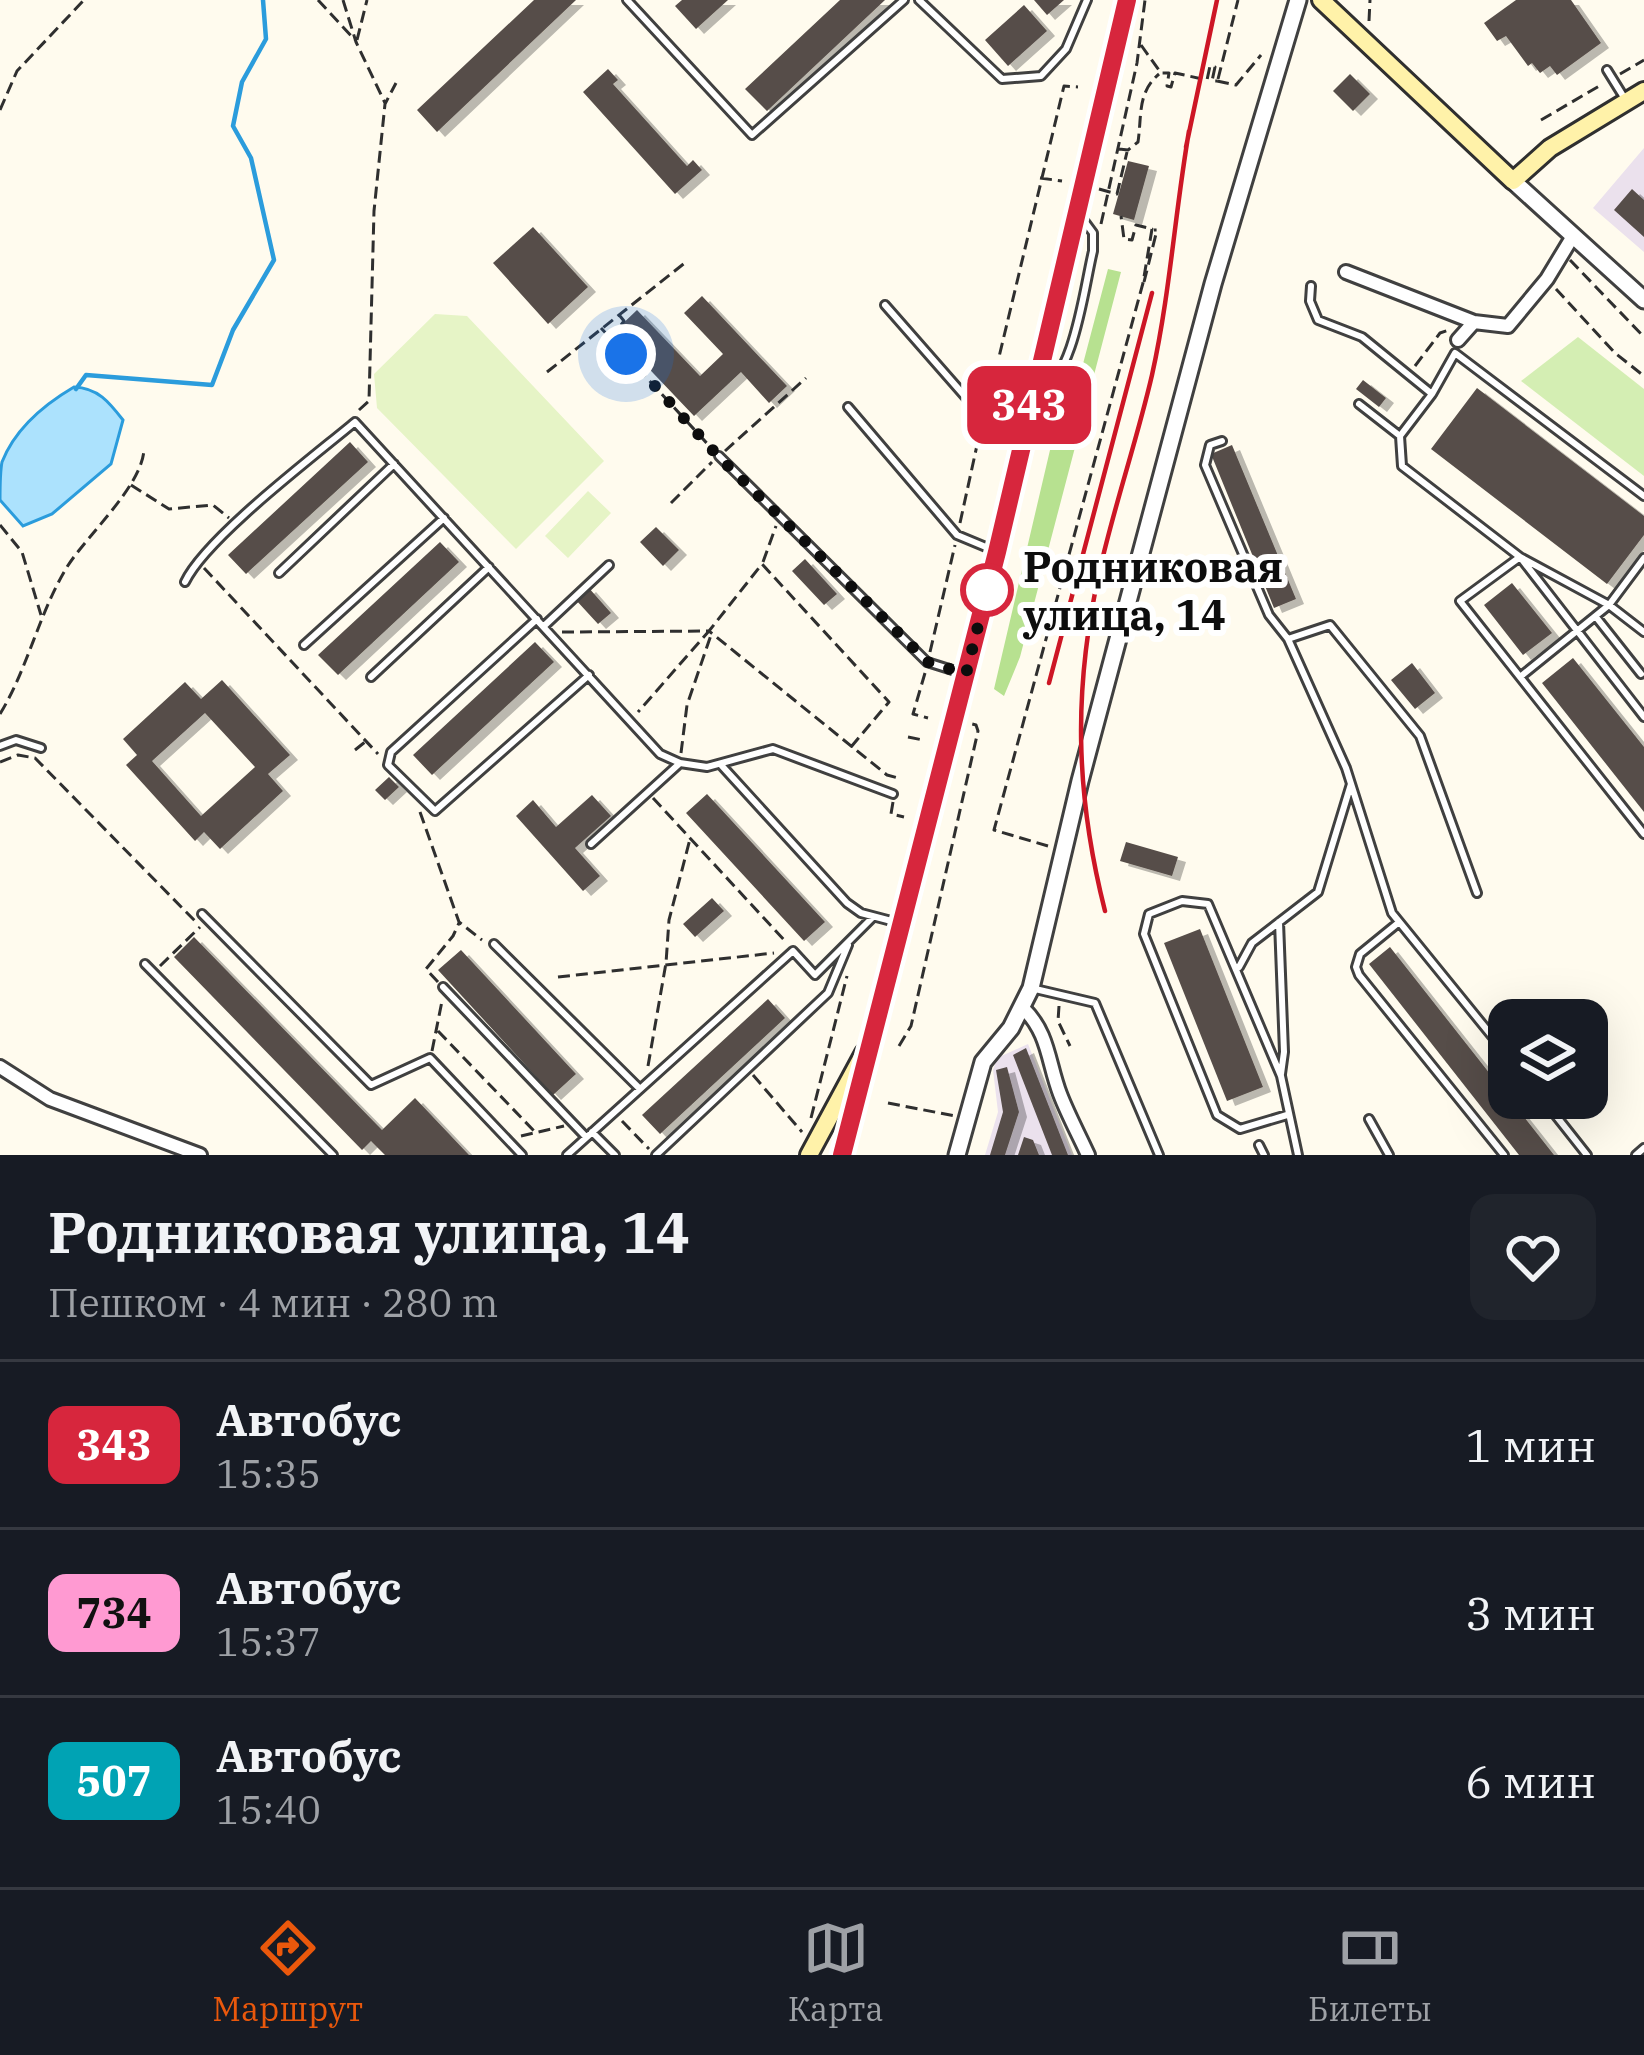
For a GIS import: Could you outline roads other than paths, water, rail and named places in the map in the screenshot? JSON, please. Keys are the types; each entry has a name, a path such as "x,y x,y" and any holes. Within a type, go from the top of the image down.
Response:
{"main road":[{"path":"842,1155 997,552 1127,0"},
{"path":"1321,0 1513,181 1550,148 1644,91"},
{"path":"809,1155 874,1036"}],"street":[{"path":"957,1155 982,1062 1023,1008 1031,988 1080,782 1213,284 1298,0"},
{"path":"1513,181 1644,299"},
{"path":"1346,272 1474,322 1508,326 1573,236"},
{"path":"1456,347 1474,322"},
{"path":"1023,1008 1046,1040 1059,1091 1088,1155"},
{"path":"0,1067 50,1099 200,1155"}],"lane":[{"path":"627,0 752,135 904,0"},
{"path":"919,0 1003,79 1041,76 1066,49 1087,0"},
{"path":"1607,70 1627,102"},
{"path":"1029,403 1048,391 1064,369 1093,251 1093,233 1076,208"},
{"path":"1311,286 1310,301 1318,320 1362,338 1432,394"},
{"path":"886,305 984,418 1023,428"},
{"path":"1644,496 1456,347 1432,394 1400,436 1402,466 1520,556 1610,605 1644,632"},
{"path":"1359,404 1400,436"},
{"path":"848,406 957,535 997,552"},
{"path":"185,582 198,562 355,422 660,754 680,763 722,766 748,753 773,749 892,794"},
{"path":"1222,441 1210,446 1205,465 1270,616 1288,639 1351,784 1387,900 1398,923 1488,1031"},
{"path":"718,456 928,662 966,674"},
{"path":"280,573 394,464"},
{"path":"304,645 444,518"},
{"path":"1520,556 1644,717"},
{"path":"1520,556 1460,601 1644,834"},
{"path":"1520,677 1610,605 1644,558"},
{"path":"589,674 435,811 388,765 391,752 609,565"},
{"path":"371,677 489,567"},
{"path":"1596,617 1641,674"},
{"path":"1288,639 1330,625 1420,736 1477,893"},
{"path":"0,746 16,740 41,748"},
{"path":"591,844 680,763"},
{"path":"722,766 847,903 873,917 904,925"},
{"path":"1238,970 1252,943 1318,892 1351,784"},
{"path":"1287,1115 1240,1130 1216,1115 1144,934 1149,914 1182,901 1208,904 1281,1076 1298,1155"},
{"path":"202,914 371,1084 430,1058 522,1155"},
{"path":"567,1155 794,951 815,975 873,917"},
{"path":"1279,922 1281,1076"},
{"path":"1398,923 1360,954 1356,967 1504,1155"},
{"path":"655,1155 828,993 849,941"},
{"path":"494,944 640,1089"},
{"path":"145,964 333,1155"},
{"path":"443,987 573,1124 615,1155"},
{"path":"1031,988 1096,1004 1159,1155"},
{"path":"1369,1119 1389,1155"},
{"path":"1559,1119 1587,1155"},
{"path":"1259,1145 1264,1155"},
{"path":"1636,1155 1644,1148"}],"water":[{"path":"74,387 96,393 123,420 111,464 52,514 23,526 0,500 2,462 32,418"}],"waterway":[{"path":"76,389 86,375 212,385 233,330 274,260 251,158 233,126 242,82 266,39 263,0"}],"railway":[{"path":"1186,147 1217,0"},
{"path":"1105,911 1083,782 1085,656 1100,569 1158,345 1189,131"},
{"path":"1049,683 1152,293"}],"place":[{"name":"Родниковая улица, 14","path":"987,590"}]}
